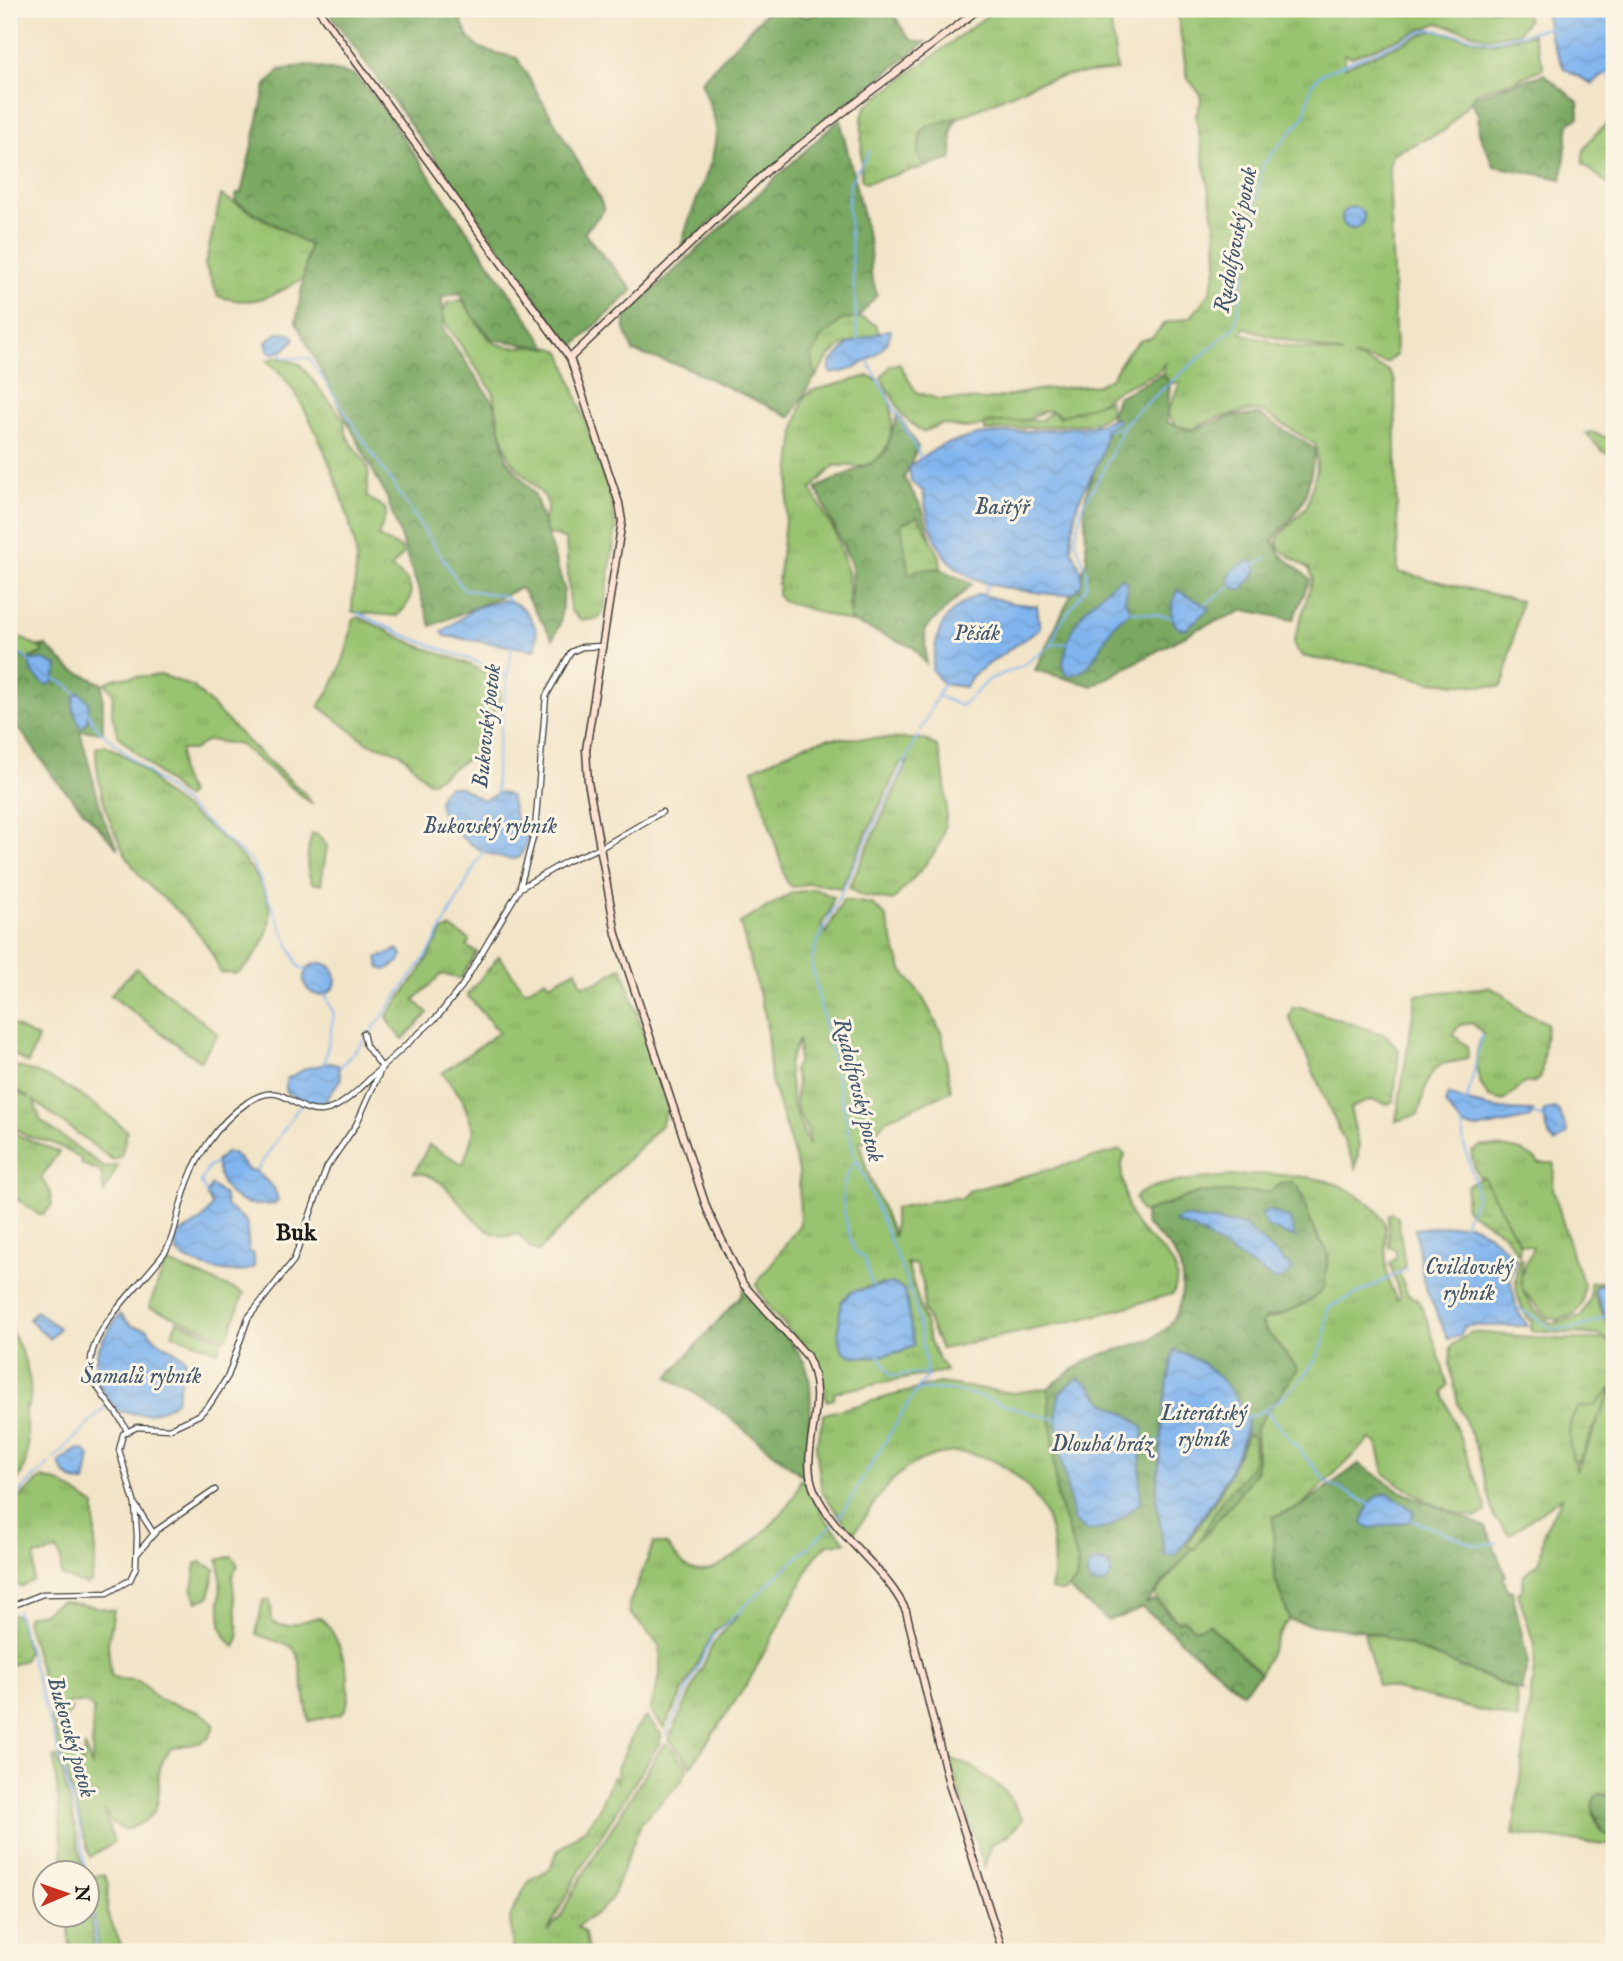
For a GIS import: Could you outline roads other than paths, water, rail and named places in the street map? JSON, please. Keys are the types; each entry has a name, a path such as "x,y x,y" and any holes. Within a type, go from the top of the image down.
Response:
{"street":[{"path":"318,9 570,358 619,503 622,521 586,750 588,782 616,934 707,1209 743,1284 807,1356 814,1370 818,1408 811,1452 814,1491 841,1529 893,1588 906,1611 949,1784 1003,1952"},
{"path":"570,358 770,168 979,9"},
{"path":"127,1431 92,1374 93,1350 116,1313 166,1251 184,1193 212,1135 247,1103 264,1094 278,1092 304,1105 325,1111 362,1087 438,1016 462,986 520,888 535,830 546,696 571,652 603,646"},
{"path":"520,888 567,861 602,847 662,812"},
{"path":"363,1035 365,1045 382,1067"},
{"path":"9,1607 43,1594 88,1595 116,1589 134,1574 135,1506 118,1450 120,1439 127,1431 137,1427 169,1429 199,1416 221,1389 248,1318 294,1260 327,1167 356,1125 382,1067"},
{"path":"136,1555 155,1534 187,1507 215,1490"},
{"path":"135,1506 155,1534"}],"water":[{"path":"1545,9 1614,9 1614,68 1592,84 1564,68 1550,37"},
{"path":"1353,207 1361,210 1364,218 1361,226 1353,229 1345,226 1342,218 1345,210"},
{"path":"891,330 889,338 876,354 858,366 839,373 830,373 830,363 850,343"},
{"path":"277,333 291,334 295,339 284,350 272,354 266,342"},
{"name":"Baštýř","path":"1116,418 1119,422 1105,429 1100,457 1076,509 1071,545 1082,576 1077,590 1068,594 1057,594 988,584 970,577 944,554 928,517 923,491 911,482 909,466 942,445 977,435 1093,426"},
{"path":"1253,561 1257,571 1242,590 1233,587 1229,580 1234,570"},
{"path":"1120,578 1128,582 1125,601 1131,611 1112,628 1084,670 1067,675 1063,662 1072,630 1092,602"},
{"path":"1177,590 1210,608 1186,629 1178,628 1173,620 1172,605"},
{"name":"Pěšák","path":"979,594 1011,603 1037,606 1040,628 973,675 965,687 943,684 932,670 939,632 948,616"},
{"path":"502,600 518,605 530,617 536,632 535,650 445,636 442,632 475,608"},
{"path":"30,660 43,660 58,666 53,683 46,685 37,677 32,671"},
{"path":"79,692 89,702 87,722 83,727 80,726 73,708 74,697"},
{"name":"Bukovský rybník","path":"449,786 460,787 483,800 501,792 510,796 515,817 527,827 527,843 519,858 504,858 487,853 457,832 446,820 440,807 440,795"},
{"path":"398,949 402,955 400,961 386,970 380,968 377,958"},
{"path":"320,963 331,968 336,979 331,990 320,995 309,990 304,979 309,968"},
{"path":"330,1063 338,1065 341,1078 321,1107 299,1101 286,1091 286,1079 307,1068"},
{"path":"1448,1094 1478,1105 1533,1111 1533,1114 1530,1118 1477,1129 1463,1126 1445,1104"},
{"path":"1554,1108 1559,1111 1568,1134 1555,1143 1550,1138 1543,1114 1545,1110"},
{"path":"226,1153 233,1153 248,1170 256,1171 274,1188 278,1200 275,1204 243,1202 228,1191 218,1173 216,1161"},
{"path":"211,1185 225,1196 226,1206 246,1221 249,1251 254,1254 254,1267 236,1272 214,1269 177,1253 175,1242 178,1233 198,1222 210,1210 212,1205 207,1196"},
{"path":"1270,1210 1290,1219 1295,1238 1267,1227 1261,1213"},
{"path":"1182,1217 1244,1225 1293,1269 1282,1279 1275,1280 1194,1229 1174,1222"},
{"name":"Cvildovský rybník","path":"1470,1224 1488,1233 1515,1258 1510,1278 1517,1310 1528,1326 1464,1326 1460,1336 1448,1339 1424,1284 1415,1229"},
{"path":"892,1283 905,1290 914,1346 875,1356 854,1356 846,1353 841,1347 839,1337 841,1302 851,1292"},
{"path":"1602,1283 1614,1285 1614,1335 1594,1290"},
{"path":"36,1311 59,1328 50,1339 29,1319"},
{"name":"Šamalů rybník","path":"120,1314 132,1326 147,1329 155,1338 185,1359 176,1401 162,1410 142,1414 118,1411 100,1386 95,1362 98,1351"},
{"name":"Literátský rybník","path":"1174,1350 1198,1361 1218,1376 1248,1418 1237,1455 1219,1490 1175,1556 1165,1556 1156,1497 1165,1397"},
{"name":"Dlouhá hráz","path":"1078,1379 1089,1385 1103,1401 1128,1415 1144,1429 1140,1462 1140,1503 1109,1528 1087,1531 1074,1521 1057,1422 1060,1394"},
{"path":"78,1449 86,1451 90,1457 85,1483 68,1477 59,1462"},
{"path":"1388,1493 1414,1511 1411,1521 1371,1528 1362,1524 1370,1504 1377,1497"},
{"path":"1099,1561 1107,1565 1111,1573 1107,1581 1099,1585 1091,1581 1087,1573 1091,1565"}],"waterway":[{"name":"Rudolfovský potok","path":"1103,430 1113,430 1124,424 1235,327 1263,164 1304,117 1312,84 1321,74 1429,29 1491,41 1552,27"},
{"path":"1607,73 1614,84"},
{"path":"858,343 848,206 850,182 870,151"},
{"name":"Bukovský potok","path":"281,352 283,358 309,358 463,589 505,596 509,601"},
{"path":"867,360 922,459"},
{"path":"938,696 961,706 990,679 1020,667 1052,645 1057,628 1086,587 1087,572 1075,541 1082,506 1103,472 1123,428"},
{"path":"1255,565 1266,558"},
{"name":"Rudolfovský potok","path":"984,594 988,583"},
{"path":"1206,604 1233,585"},
{"path":"1129,611 1172,617"},
{"path":"358,613 406,636 496,669 506,676 507,681"},
{"path":"1052,645 1068,643"},
{"name":"Bukovský potok","path":"496,796 496,763 512,645"},
{"path":"9,647 31,662"},
{"path":"55,679 66,684 76,694"},
{"name":"Rudolfovský potok","path":"921,730 944,682"},
{"path":"87,711 97,728 252,862 299,967 309,972"},
{"name":"Rudolfovský potok","path":"841,893 918,735"},
{"name":"Bukovský potok","path":"340,1067 366,1039 430,951 483,851"},
{"name":"Rudolfovský potok","path":"840,895 815,948 811,963 853,1150 909,1287 917,1312 927,1373 891,1376 878,1354"},
{"path":"324,1064 334,1015 325,993"},
{"path":"1466,1105 1482,1035"},
{"name":"Bukovský potok","path":"257,1170 300,1105"},
{"path":"1532,1114 1544,1118"},
{"path":"1463,1125 1464,1143 1476,1186 1474,1203 1464,1225"},
{"path":"857,1160 845,1182 843,1204 855,1252 864,1257 872,1286"},
{"name":"Bukovský potok","path":"207,1195 201,1182 208,1167 216,1164"},
{"path":"1247,1418 1280,1399 1309,1369 1322,1347 1328,1308 1407,1269"},
{"path":"1514,1305 1553,1329 1581,1327 1607,1316"},
{"name":"Rudolfovský potok","path":"838,1519 927,1377"},
{"path":"917,1391 935,1389 970,1394 1056,1419"},
{"name":"Bukovský potok","path":"54,1459 106,1406"},
{"path":"1265,1410 1327,1482 1371,1505"},
{"path":"1143,1440 1161,1442"},
{"name":"Bukovský potok","path":"9,1502 49,1464"},
{"path":"1409,1519 1475,1545 1498,1543"},
{"name":"Rudolfovský potok","path":"666,1735 713,1636 833,1524"},
{"name":"Bukovský potok","path":"9,1581 14,1597"},
{"name":"Bukovský potok","path":"17,1611 78,1819 84,1860"},
{"name":"Bukovský potok","path":"95,1930 98,1952"}],"district":[{"name":"Buk","path":"296,1233"}]}
